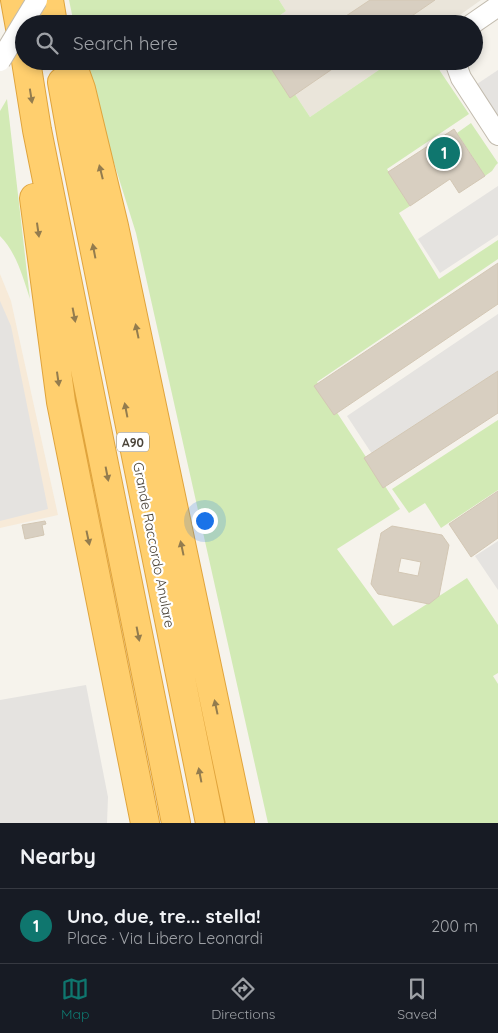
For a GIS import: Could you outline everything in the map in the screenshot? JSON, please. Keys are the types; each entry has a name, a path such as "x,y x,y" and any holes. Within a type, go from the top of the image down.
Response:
{"highway":[{"path":"15,0 18,15"},
{"name":"A90","path":"27,70 37,130 176,823"},
{"name":"Grande Raccordo Anulare","path":"61,70 72,138 210,823"},
{"path":"74,70 81,89 116,235 240,823"},
{"path":"37,130 31,161 32,185 61,402 146,823"},
{"path":"125,719 128,788 126,823"}],"street":[{"path":"483,16 498,6"},
{"path":"0,61 15,46"},
{"path":"458,70 461,78 498,135"}],"shaded area":[{"path":"279,0 481,0 460,15 280,15 286,11"},
{"path":"279,70 379,70 310,117"},
{"path":"498,70 498,124 477,84"},
{"path":"498,186 498,235 440,273 418,239"},
{"path":"0,274 11,301 58,515 0,528"},
{"path":"0,301 11,326 48,509 0,521"},
{"path":"498,314 498,373 374,457 347,416"},
{"path":"498,541 498,590 475,556"},
{"path":"86,685 108,797 107,823 0,823 0,700"}],"green space":[{"path":"69,0 279,0 286,11 280,15 72,15"},
{"path":"86,70 279,70 310,117 379,70 440,70 469,114 387,169 410,206 399,213 439,279 498,240 498,259 317,382 400,509 337,549 393,626 467,578 498,625 498,673 493,676 498,684 498,823 268,823 136,233"},
{"path":"7,99 30,299 15,257 0,236 0,111"},
{"path":"471,123 498,163 485,176 457,133"},
{"path":"498,420 498,490 441,528 425,503 409,513 392,489"}],"building":[{"path":"370,0 435,0 413,15 348,15"},
{"path":"272,70 331,70 290,98"},
{"path":"454,129 485,176 459,193 450,179 410,206 388,172"},
{"path":"498,263 498,304 334,415 314,386"},
{"path":"498,371 498,413 383,488 364,458"},
{"path":"498,491 498,538 471,557 449,524"},
{"path":"45,521 46,524 42,525 44,535 25,539 22,525"},
{"path":"392,526 442,535 449,545 439,596 429,604 378,594 371,584 381,533","holes":["401,558 421,562 418,576 398,572"]}],"place":[{"name":"Uno, due, tre... stella!","path":"444,153"}]}
